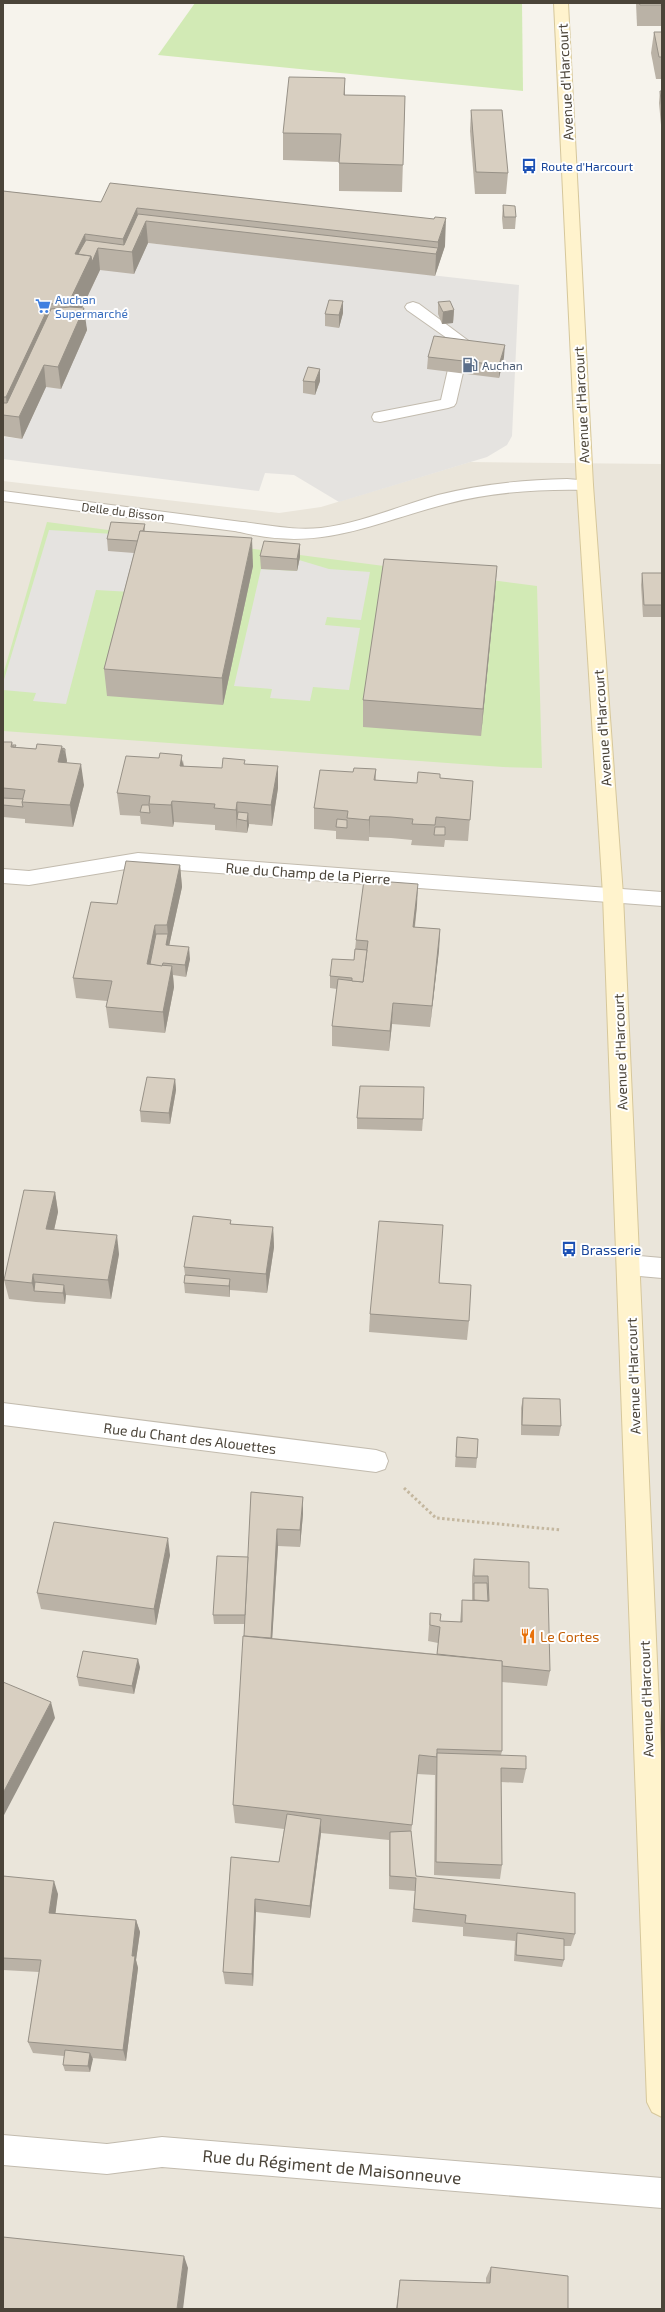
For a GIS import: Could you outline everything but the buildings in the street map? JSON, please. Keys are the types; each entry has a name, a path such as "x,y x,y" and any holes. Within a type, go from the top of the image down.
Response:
{"main road":[{"name":"Avenue d'Harcourt","path":"561,3 585,485 614,895 662,2102"}],"street":[{"path":"380,417 448,403 462,342 413,307"},
{"name":"Delle du Bisson","path":"3,496 278,532 320,533 444,499 485,491 549,484 585,485"},
{"name":"Rue du Champ de la Pierre","path":"3,876 29,878 138,860 662,899"},
{"path":"628,1265 662,1268"},
{"name":"Rue du Chant des Alouettes","path":"3,1414 376,1461"},
{"name":"Rue du Régiment de Maisonneuve","path":"3,2150 107,2159 162,2152 662,2193"}],"path":[{"path":"376,1461 436,1518 561,1530"}],"shaded area":[{"path":"148,243 519,285 512,436 507,445 487,457 339,502 294,475 265,473 259,491 3,459 3,441 5,437 22,439 46,387 61,388 72,329 100,270"},
{"path":"470,462 662,464 662,2309 3,2309 3,481 279,513 321,507"},
{"path":"49,530 113,534 142,553 132,592 96,590 66,704 33,701 36,693 3,690 3,683"},
{"path":"299,560 329,569 370,572 361,620 327,617 325,625 360,628 349,690 313,687 310,701 270,698 272,689 234,686 261,569 297,571"}],"green space":[{"path":"195,3 522,3 523,91 158,55"},
{"path":"47,522 537,586 542,768 503,767 3,731 3,675"}],"place":[{"name":"Route d'Harcourt","path":"529,166"},
{"name":"Auchan Supermarché","path":"43,306"},
{"name":"Auchan","path":"470,365"},
{"name":"Brasserie","path":"569,1249"},
{"name":"Le Cortes","path":"528,1636"}]}
